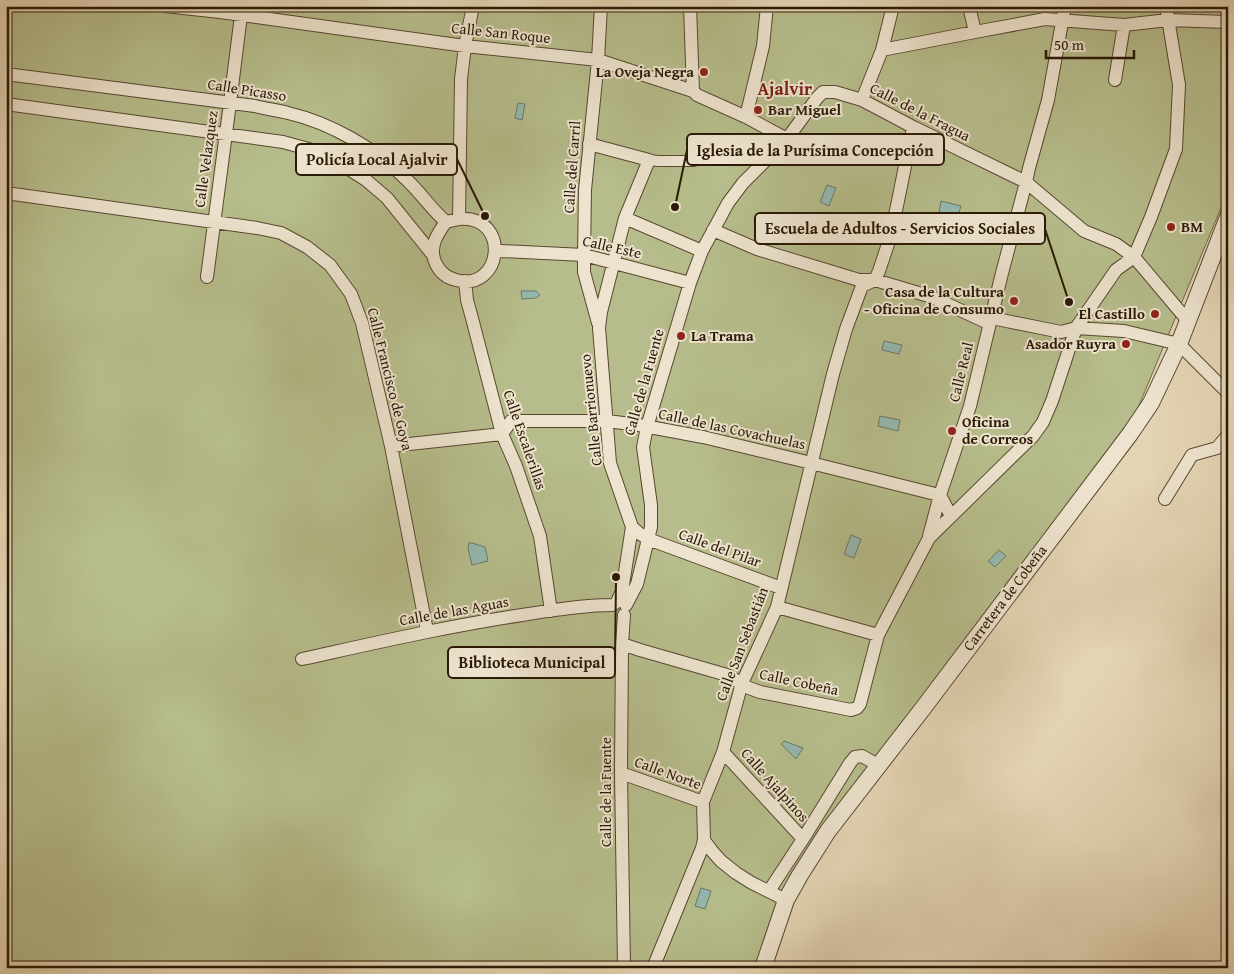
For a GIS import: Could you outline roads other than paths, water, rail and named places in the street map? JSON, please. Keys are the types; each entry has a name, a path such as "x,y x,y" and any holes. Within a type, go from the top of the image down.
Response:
{"street":[{"name":"Calle San Roque","path":"166,6 242,12 465,46 598,60 693,91 697,95 746,117 787,139"},
{"path":"452,221 473,220 485,227 493,238 494,260 487,272 481,277 460,282 452,279 439,270 433,255 435,239 452,221 461,79 473,6"},
{"name":"Calle del Carril","path":"600,6 598,60 584,190 584,272 600,328"},
{"path":"690,6 693,91"},
{"path":"746,117 763,46 767,6"},
{"path":"862,100 882,50 893,6"},
{"path":"969,6 974,32"},
{"name":"Calle Real","path":"928,538 940,495 970,406 1001,277 1048,100 1065,6"},
{"path":"777,607 878,635 928,538 1033,436 1043,422 1052,401 1076,328 1116,270 1134,257 1176,149 1178,85 1166,6"},
{"name":"Calle Velazquez","path":"206,277 242,12"},
{"path":"882,50 1045,20 1124,25 1168,20 1228,22"},
{"path":"1115,80 1124,25"},
{"name":"Calle Picasso","path":"6,74 230,103 290,113 354,138 384,159 408,180 434,212 452,221"},
{"name":"Calle de la Fragua","path":"787,139 817,98 824,92 835,92 862,100 1026,182 1084,231 1116,244 1134,257 1188,321"},
{"path":"6,104 283,142 312,150 341,164 366,180 387,198 433,255"},
{"path":"875,280 892,234 913,127"},
{"name":"Calle de la Fuente","path":"620,607 637,584 651,527 651,505 643,447 647,427 690,283 702,251 728,204 743,183 787,139"},
{"path":"589,144 649,160 694,161"},
{"path":"600,328 601,312 625,218 649,160"},
{"name":"Calle Francisco de Goya","path":"6,193 214,221 281,233 307,247 330,265 351,294 362,323 391,446 428,631"},
{"name":"Carretera de Cobeña","path":"763,968 786,900 828,831 1130,434 1151,403 1179,344 1228,217"},
{"path":"625,218 702,251"},
{"path":"713,230 757,249 859,280 875,280 932,297 986,322 992,318 1061,332 1076,328 1124,330 1179,344 1228,392"},
{"name":"Calle Este","path":"495,252 584,255 690,283"},
{"name":"Calle San Sebastián","path":"704,840 703,802 723,752 742,683 777,607 833,374 846,329 862,286 875,280"},
{"name":"Calle Escalerillas","path":"465,281 472,322 502,434 516,466 540,536 551,611"},
{"name":"Calle Barrionuevo","path":"600,328 610,463 632,526"},
{"name":"Calle de las Covachuelas","path":"502,434 511,421 607,421 703,437 940,495"},
{"path":"391,446 502,434"},
{"path":"1165,499 1192,455 1217,448 1228,434"},
{"path":"940,495 951,516"},
{"path":"632,526 648,539"},
{"name":"Calle de la Fuente","path":"624,968 621,773 622,644 620,607 632,526"},
{"name":"Calle del Pilar","path":"648,539 781,588"},
{"name":"Calle de las Aguas","path":"302,659 471,622 600,605 620,607"},
{"name":"Calle Cobeña","path":"622,644 727,675 760,692 851,710 857,708 860,704 878,635"},
{"name":"Calle Ajalpinos","path":"723,752 803,840"},
{"name":"Calle Ajalpinos","path":"768,891 803,840 855,757 862,756 878,765"},
{"name":"Calle Norte","path":"621,773 703,802"},
{"path":"704,840 721,861 736,873 786,900"},
{"path":"653,968 704,840"}],"water":[{"path":"518,103 525,104 522,120 515,118"},
{"path":"827,185 836,188 829,206 820,202"},
{"path":"941,201 961,206 958,216 939,212"},
{"path":"521,291 536,291 540,295 536,298 522,299"},
{"path":"884,341 902,345 899,354 882,350"},
{"path":"880,416 900,420 898,431 878,426"},
{"path":"851,535 861,539 854,558 844,554"},
{"path":"469,543 485,547 488,561 472,565 468,549"},
{"path":"999,550 1006,556 995,567 988,561"},
{"path":"784,741 803,748 796,759 781,744"},
{"path":"701,888 711,891 705,909 695,906"}],"place":[{"name":"La Oveja Negra","path":"704,72"},
{"name":"Bar Miguel","path":"758,110"},
{"name":"Iglesia de la Purísima Concepción","path":"675,207"},
{"name":"Policía Local Ajalvir","path":"485,216"},
{"name":"BM","path":"1171,227"},
{"name":"Casa de la Cultura - Oficina de Consumo","path":"1014,301"},
{"name":"Escuela de Adultos - Servicios Sociales","path":"1069,302"},
{"name":"El Castillo","path":"1155,314"},
{"name":"La Trama","path":"681,336"},
{"name":"Asador Ruyra","path":"1126,344"},
{"name":"Oficina de Correos","path":"952,431"},
{"name":"Biblioteca Municipal","path":"616,577"}],"district":[{"name":"Ajalvir","path":"785,89"}]}
